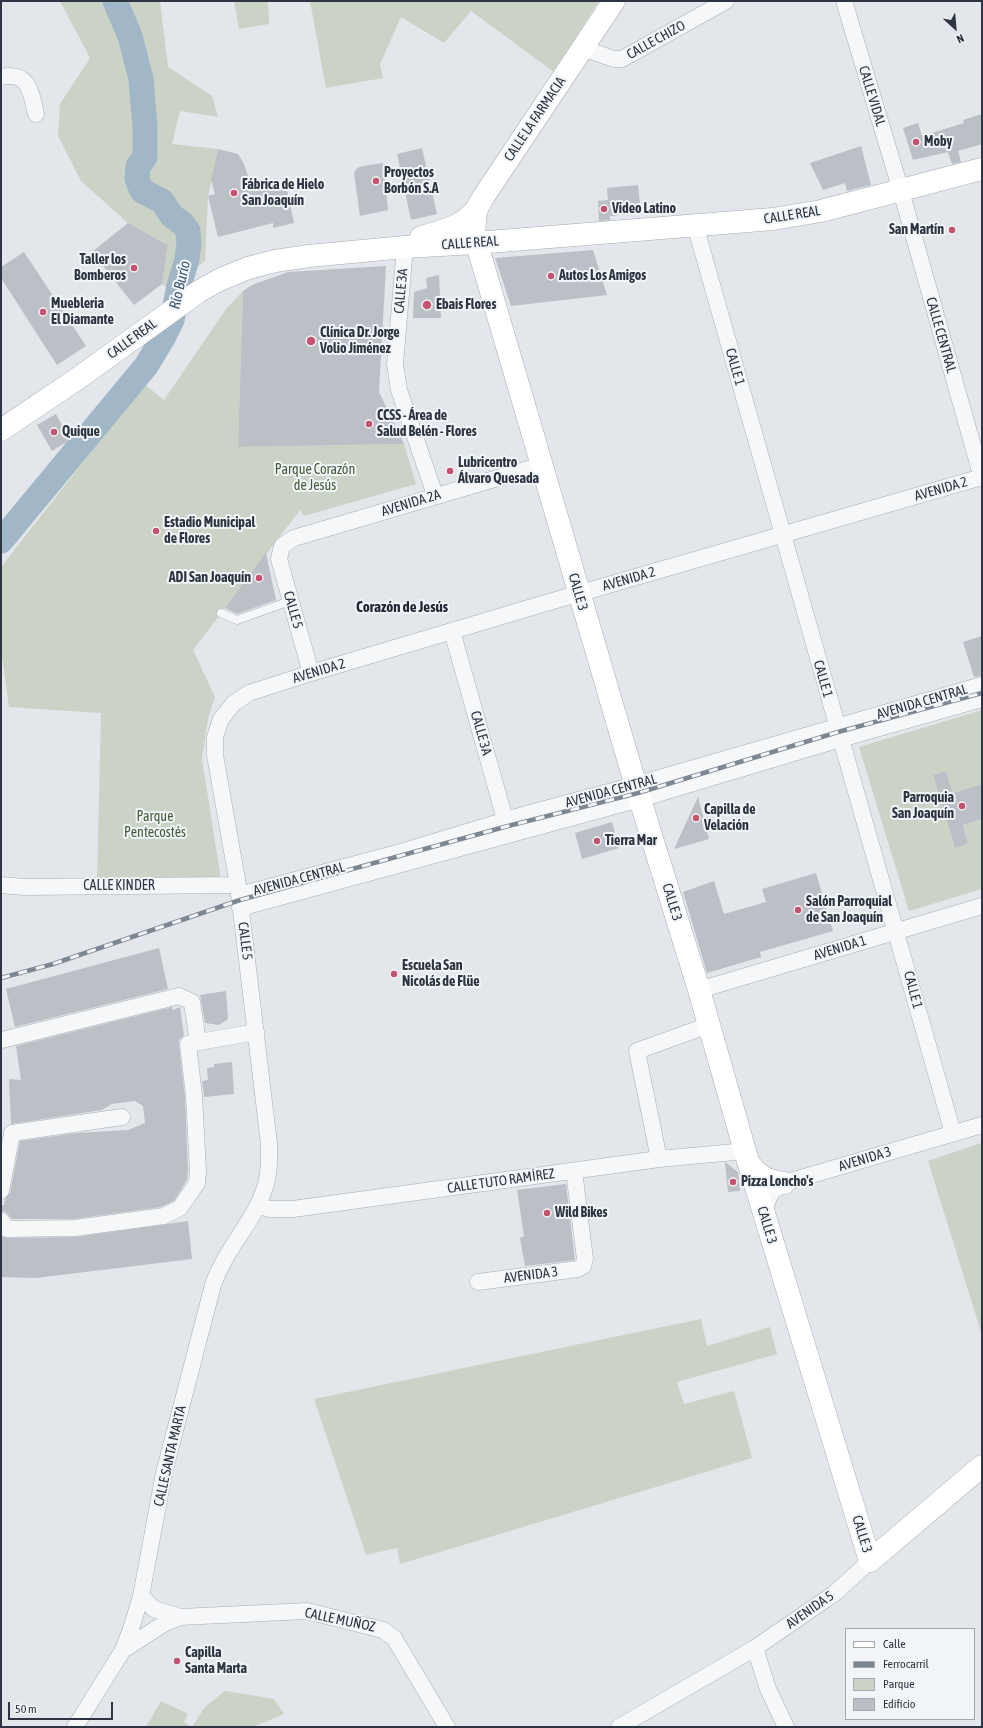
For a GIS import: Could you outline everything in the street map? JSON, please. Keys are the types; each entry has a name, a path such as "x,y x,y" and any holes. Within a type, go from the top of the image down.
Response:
{"main road":[{"name":"CALLE LA FARMACIA","path":"476,243 473,224 476,210 614,1"},
{"name":"CALLE REAL","path":"12,420 198,292 219,280 248,268 275,261 405,247 476,243 780,218 821,211 982,169"},
{"path":"405,247 414,240 446,231 460,224 476,210"},
{"name":"CALLE 3","path":"476,243 638,792 699,990 746,1156 870,1561"},
{"path":"746,1156 762,1177 771,1182 784,1183"},
{"name":"AVENIDA 5","path":"870,1561 982,1466"}],"street":[{"name":"CALLE CHIZO","path":"582,48 614,59 622,59 726,1"},
{"name":"CALLE VIDAL","path":"844,1 901,191"},
{"path":"1,77 11,75 23,79 31,92 36,114"},
{"name":"CALLE CENTRAL","path":"901,191 982,477"},
{"name":"CALLE 1","path":"695,225 782,536 897,931 952,1133"},
{"name":"CALLE 3A","path":"405,247 395,374 399,390 435,495"},
{"name":"AVENIDA 2A","path":"282,546 294,538 435,495 542,465"},
{"name":"AVENIDA 2","path":"234,703 249,693 311,673 982,477"},
{"name":"CALLE 5","path":"282,546 279,559 311,673"},
{"name":"CALLE 3A","path":"452,632 508,827"},
{"name":"AVENIDA CENTRAL","path":"239,896 401,852 508,827 638,792 839,733 982,685"},
{"name":"AVENIDA CENTRAL","path":"839,733 982,699"},
{"name":"CALLE 5","path":"234,703 221,719 215,737 215,755 239,896 256,1032 269,1144 269,1165 266,1185"},
{"name":"CALLE KINDER","path":"1,885 239,896"},
{"name":"AVENIDA 1","path":"699,990 982,906"},
{"path":"2,1040 179,996 192,1002 198,1042"},
{"path":"659,1159 637,1051 709,1025"},
{"path":"1,1220 7,1229 75,1228 164,1216 180,1208 197,1183 198,1170 194,1096 188,1044 256,1032"},
{"path":"1,1192 12,1133 122,1117"},
{"name":"AVENIDA 3","path":"763,1212 771,1193 784,1183 982,1124"},
{"name":"CALLE TUTO RAMÍREZ","path":"258,1206 276,1209 293,1209 659,1159 746,1156"},
{"name":"AVENIDA 3","path":"478,1282 578,1269 583,1266 585,1259 574,1171"},
{"name":"CALLE SANTA MARTA","path":"75,1727 123,1650 141,1596 164,1473 219,1267 258,1206 266,1185"},
{"name":"AVENIDA 5","path":"619,1727 755,1648 835,1592 870,1561"},
{"name":"CALLE MUÑOZ","path":"141,1596 154,1609 180,1617"},
{"name":"CALLE MUÑOZ","path":"123,1650 165,1623 180,1617 307,1611 383,1630 394,1638 447,1727"},
{"path":"755,1648 768,1689 786,1727"}],"lane":[{"path":"221,613 237,620 290,601"}],"green space":[{"path":"60,1 160,1 168,67 212,96 218,117 180,111 172,144 218,149 208,196 205,261 167,288 162,284 168,245 128,223 81,181 58,136 60,104 90,58"},
{"path":"234,1 268,1 269,24 239,29"},
{"path":"310,1 599,1 554,72 471,11 444,43 401,17 380,64 383,78 326,88"},
{"path":"243,291 238,447 404,444 416,484 304,516 300,510 193,650 215,697 208,718 202,759 222,886 97,881 101,713 9,707 1,649 1,567 144,384 164,400 226,309"},
{"path":"982,710 982,784 953,793 946,771 933,775 955,848 968,844 963,825 982,819 982,889 909,911 859,747"},
{"path":"981,1143 982,1145 982,1335 928,1161"},
{"path":"701,1319 707,1346 770,1327 777,1354 677,1382 684,1404 734,1391 752,1458 400,1564 397,1548 366,1555 314,1399"},
{"path":"225,1691 274,1699 284,1714 253,1727 192,1727 205,1707"},
{"path":"161,1701 188,1714 184,1722 191,1727 146,1727"}],"building":[{"path":"982,114 982,144 958,151 961,162 952,164 948,152 913,160 903,128 918,123 922,136 964,123 963,120"},
{"path":"861,146 871,185 847,191 845,183 823,190 810,163"},
{"path":"422,148 437,214 411,220 397,154"},
{"name":"Fábrica de Hielo San Joaquín","path":"218,149 238,154 244,164 252,188 285,181 294,223 273,228 273,223 218,237 208,196 215,194 211,180"},
{"name":"Proyectos Borbón S.A","path":"383,163 388,210 360,216 354,173 357,168"},
{"path":"638,185 641,213 610,216 610,220 599,221 598,201 608,200 607,188"},
{"name":"Taller los Bomberos","path":"128,223 168,245 162,284 134,305 92,252"},
{"name":"Autos Los Amigos","path":"593,250 607,295 511,306 495,258"},
{"name":"Muebleria El Diamante","path":"24,252 86,346 57,365 1,278 1,267"},
{"name":"Clínica Dr. Jorge Volio Jiménez","path":"386,266 379,392 404,444 238,447 243,291 252,285 288,272"},
{"name":"Ebais Flores","path":"439,275 441,318 413,318 414,292 427,288 426,278"},
{"name":"Quique","path":"56,414 70,440 52,451 37,425"},
{"name":"ADI San Joaquín","path":"266,553 276,600 237,614 225,608"},
{"path":"982,636 982,676 974,677 963,642"},
{"name":"Parroquia San Joaquín","path":"946,771 953,793 982,784 982,819 963,825 968,844 955,848 933,775"},
{"name":"Capilla de Velación","path":"698,797 709,839 674,849"},
{"name":"Tierra Mar","path":"612,822 619,848 582,859 575,833"},
{"path":"816,873 833,931 760,952 761,957 707,973 683,892 714,881 724,914 766,902 762,889"},
{"path":"159,948 168,989 15,1027 6,989"},
{"path":"226,991 228,1019 219,1025 205,1023 200,995"},
{"path":"172,1007 173,1010 180,1007 184,1036 179,1040 179,1045 185,1097 188,1171 187,1180 174,1201 161,1207 74,1219 12,1219 6,1212 1,1211 1,1205 4,1205 5,1199 10,1193 20,1141 77,1133 128,1130 145,1123 143,1106 135,1101 112,1104 102,1110 11,1124 9,1079 21,1080 16,1046"},
{"path":"232,1062 234,1094 204,1097 202,1081 208,1080 207,1068 214,1067 214,1064"},
{"name":"Pizza Loncho's","path":"725,1162 738,1172 740,1191 728,1192"},
{"name":"Wild Bikes","path":"566,1184 575,1260 525,1266 520,1238 524,1236 517,1190"},
{"path":"188,1221 192,1259 36,1278 1,1277 1,1236 7,1238 76,1237"}],"waterway":[{"name":"Río Burío","path":"1,541 146,366 172,320 179,286 187,259 189,243 188,231 182,223 172,216 162,201 142,191 137,179 138,166 145,157 145,127 141,79 130,36 115,1"}],"railway":[{"path":"1,978 53,964 240,900 508,826 638,793 838,732 982,693"}],"place":[{"name":"Moby","path":"916,142"},
{"name":"Proyectos Borbón S.A","path":"376,181"},
{"name":"Fábrica de Hielo San Joaquín","path":"234,193"},
{"name":"Video Latino","path":"604,209"},
{"name":"San Martín","path":"952,230"},
{"name":"Taller los Bomberos","path":"134,268"},
{"name":"Autos Los Amigos","path":"551,276"},
{"name":"Ebais Flores","path":"427,305"},
{"name":"Muebleria El Diamante","path":"43,312"},
{"name":"Clínica Dr. Jorge Volio Jiménez","path":"311,341"},
{"name":"CCSS - Área de Salud Belén - Flores","path":"369,424"},
{"name":"Quique","path":"54,432"},
{"name":"Lubricentro Álvaro Quesada","path":"450,471"},
{"name":"Estadio Municipal de Flores","path":"156,531"},
{"name":"ADI San Joaquín","path":"259,578"},
{"name":"Parroquia San Joaquín","path":"962,806"},
{"name":"Capilla de Velación","path":"696,818"},
{"name":"Tierra Mar","path":"597,841"},
{"name":"Salón Parroquial de San Joaquín","path":"798,910"},
{"name":"Escuela San Nicolás de Flüe","path":"394,974"},
{"name":"Pizza Loncho's","path":"733,1182"},
{"name":"Wild Bikes","path":"547,1213"},
{"name":"Capilla Santa Marta","path":"177,1661"}],"district":[{"name":"Corazón de Jesús","path":"402,607"}],"park label":[{"name":"Parque Corazón de Jesús","path":"315,478"},
{"name":"Parque Pentecostés","path":"155,826"}]}
